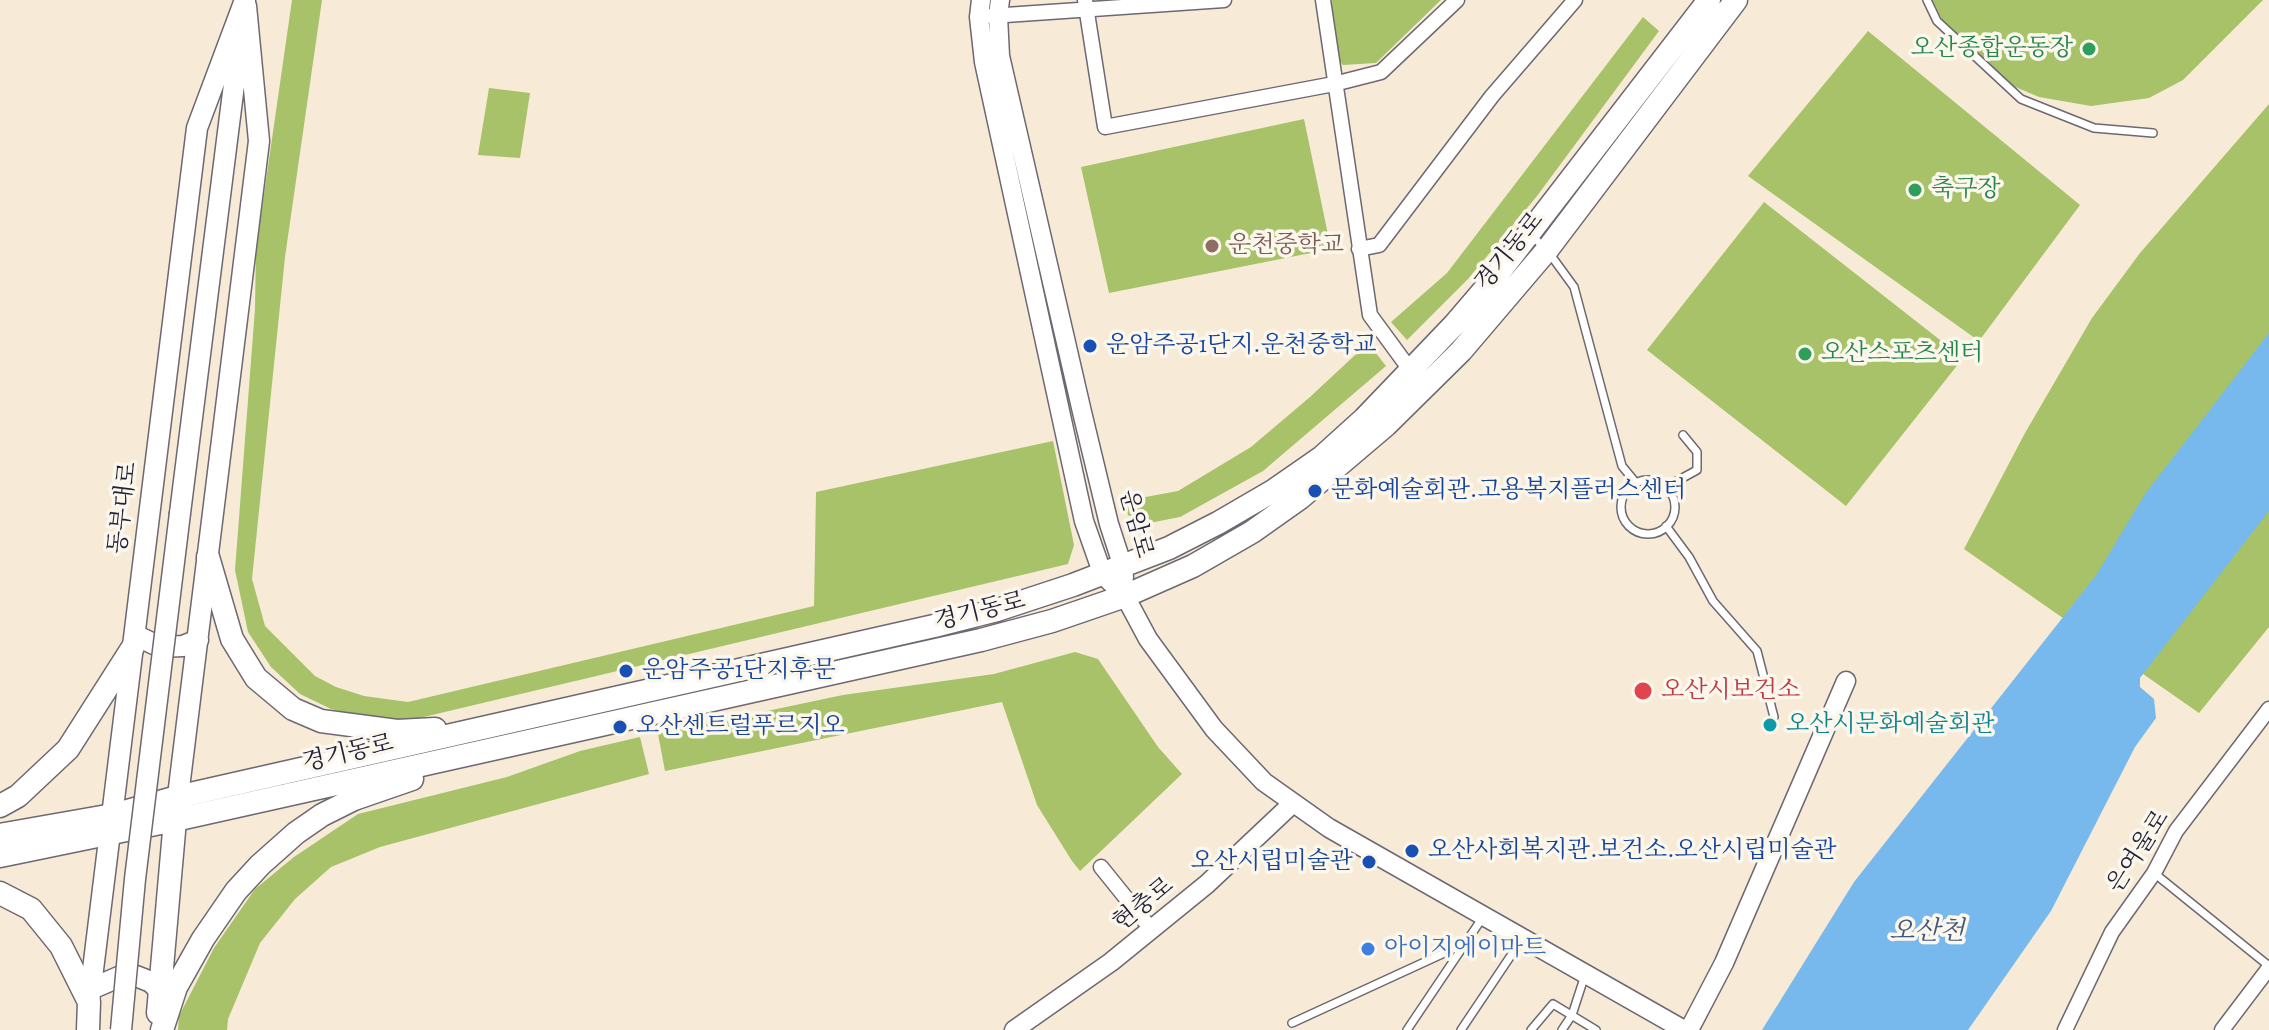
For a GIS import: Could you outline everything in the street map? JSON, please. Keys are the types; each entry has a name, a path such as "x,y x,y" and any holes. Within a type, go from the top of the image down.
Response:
{"main road":[{"path":"121,1030 135,879 245,0"},
{"path":"159,1030 177,797 259,141 245,0"},
{"name":"동부대로","path":"88,1030 197,128 245,0"},
{"name":"경기동로","path":"0,856 111,824 177,797 997,610 1113,571 1218,523 1273,491 1322,457 1411,371 1455,324 1530,233 1709,0"},
{"name":"경기동로","path":"0,835 175,820 981,640 1052,621 1125,596 1193,566 1252,532 1347,460 1461,351 1547,250 1736,0"},
{"path":"208,557 232,639 256,678 293,709 321,721 397,731 496,726"},
{"path":"0,806 18,796 68,749 134,641 160,647 183,646 198,640"},
{"path":"159,1030 176,987 217,916 260,865 296,833 354,799 578,729"},
{"path":"0,893 31,909 68,958 90,996 121,976 136,976 151,982 160,991"}],"street":[{"path":"989,8 1224,0"},
{"path":"1323,0 1370,315 1411,371"},
{"path":"1085,4 1105,127 1334,84 1381,72 1457,0"},
{"path":"1359,249 1379,245 1492,96 1575,0"},
{"name":"운암로","path":"989,8 1105,510 1113,571 1125,596"},
{"path":"1125,596 1148,639 1214,729 1264,782 1329,828 1638,1006 1686,1030 1724,963 1846,681"},
{"name":"은여울로","path":"2065,1030 2112,932 2154,873 2176,831 2269,709"},
{"name":"현충로","path":"1014,1030 1111,962 1207,884 1293,803"},
{"path":"1101,867 1151,929"},
{"path":"2222,1030 2269,967"}],"lane":[{"path":"1927,0 1937,21 2021,99 2094,128 2153,133"},
{"path":"1530,233 1547,250 1574,287 1622,466 1636,483"},
{"path":"1666,487 1697,470 1697,452 1683,435"},
{"path":"1654,480 1666,487 1674,498 1674,516 1666,526 1654,533 1637,531 1625,520 1624,495 1636,483 1654,480"},
{"path":"1666,526 1689,557 1713,601 1757,651 1774,717"},
{"path":"2154,873 2269,967"},
{"path":"1407,1030 1483,917"},
{"path":"1461,1030 1522,939"},
{"path":"1292,1023 1466,943"},
{"path":"1562,1030 1572,1015 1585,975"},
{"path":"1531,1030 1553,1004 1596,1030"}],"green space":[{"path":"292,0 322,0 285,257 252,579 265,626 315,676 364,696 408,702 814,606 816,492 1053,441 1074,545 1068,564 411,720 363,717 331,709 300,694 271,667 248,632 235,570 255,309 256,250"},
{"path":"1332,0 1441,0 1376,63 1343,65 1333,54"},
{"name":"오산종합운동장","path":"1932,0 2263,0 2183,80 2149,98 2091,106 2039,97 1999,80 1967,54 1949,33"},
{"path":"1643,17 1659,31 1537,196 1468,279 1407,340 1391,322 1447,273"},
{"name":"축구장","path":"1868,31 2080,205 1979,341 1748,176"},
{"path":"489,88 530,93 520,158 478,155"},
{"path":"2269,104 2269,627 2199,713 1964,549 2025,433 2092,318 2140,253"},
{"path":"1304,119 1331,249 1109,293 1081,167"},
{"name":"오산스포츠센터","path":"1764,202 1963,358 1846,506 1647,350"},
{"path":"1368,343 1386,366 1263,471 1180,517 1144,524 1128,515 1124,501 1178,491 1251,447"},
{"path":"1075,652 1098,659 1158,747 1182,774 1080,871 1037,805 1002,702 665,771 658,734 843,695 994,674"},
{"path":"640,737 649,774 380,847 331,867 295,899 260,943 228,1019 227,1030 178,1030 179,1016 214,948 255,889 294,857 358,814 507,777 580,751"}],"water":[{"name":"오산천","path":"2269,333 2269,511 2140,678 2140,687 2154,699 2156,718 2135,747 2051,911 1968,1030 1762,1030 1854,882 2097,574 2145,494"}],"place":[{"name":"오산종합운동장","path":"2089,49"},
{"name":"축구장","path":"1915,190"},
{"name":"운천중학교","path":"1212,246"},
{"name":"운암주공1단지.운천중학교","path":"1090,346"},
{"name":"오산스포츠센터","path":"1805,354"},
{"name":"문화예술회관.고용복지플러스센터","path":"1315,491"},
{"name":"운암주공1단지후문","path":"626,671"},
{"name":"오산시보건소","path":"1643,691"},
{"name":"오산시문화예술회관","path":"1770,725"},
{"name":"오산센트럴푸르지오","path":"620,727"},
{"name":"오산사회복지관.보건소.오산시립미술관","path":"1412,851"},
{"name":"오산시립미술관","path":"1369,862"},
{"name":"아이지에이마트","path":"1368,949"}]}
